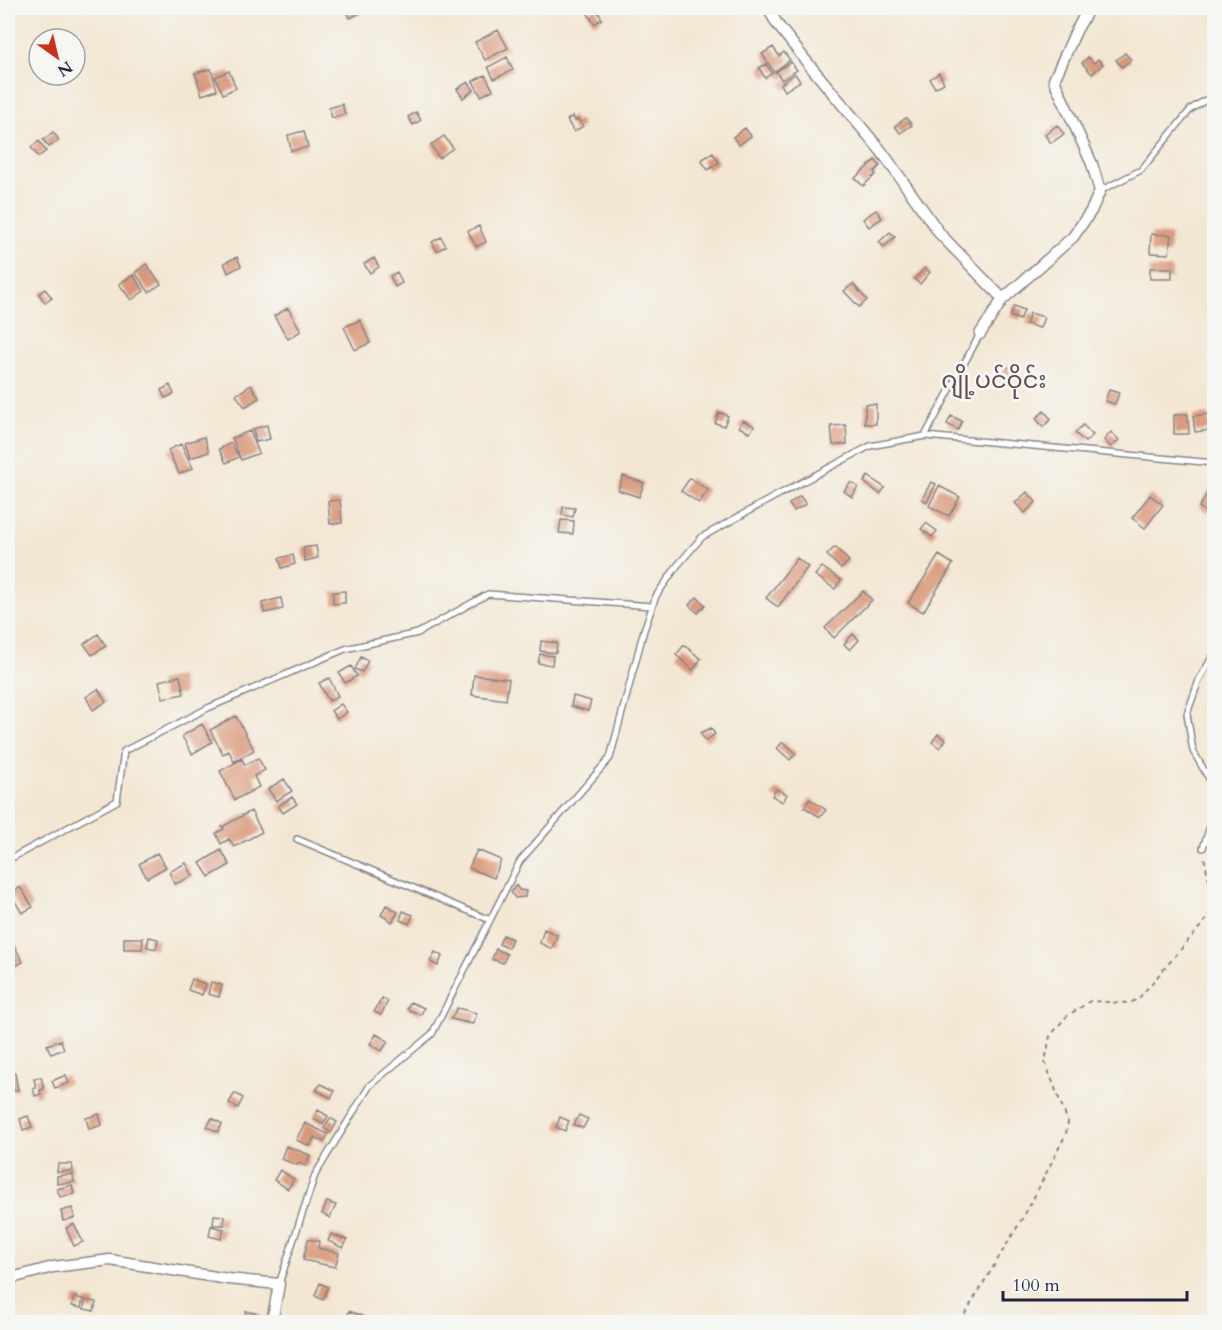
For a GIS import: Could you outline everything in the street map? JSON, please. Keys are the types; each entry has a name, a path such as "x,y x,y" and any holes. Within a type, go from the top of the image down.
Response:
{"street":[{"path":"768,8 777,24 806,61 882,152 940,234 1003,299"},
{"path":"980,334 1003,299 1073,237 1091,211 1100,191 1092,164 1054,80 1089,8"},
{"path":"8,1279 53,1267 110,1260 228,1279 279,1284 272,1323"}],"lane":[{"path":"1100,191 1141,170 1191,109 1215,95"},
{"path":"926,436 980,334"},
{"path":"279,1284 315,1175 370,1085 432,1034 520,861 610,758 644,630 656,596 702,537 870,446 926,436 1215,463"},
{"path":"8,860 117,801 124,751 208,708 345,649 418,633 488,594 652,606"},
{"path":"1215,654 1199,680 1187,714 1193,751 1211,782 1215,808"},
{"path":"1203,848 1215,814"},
{"path":"297,839 490,920"}],"path":[{"path":"960,1323 1028,1209 1066,1134 1068,1122 1045,1062 1050,1036 1066,1017 1090,1001 1123,1003 1139,998 1206,920 1212,910 1212,895 1203,848"}],"building":[{"path":"345,8 371,8 350,18"},
{"path":"596,8 602,19 594,24 587,12"},
{"path":"498,30 508,48 485,60 475,42"},
{"path":"773,47 779,56 784,52 790,60 774,72 762,54"},
{"path":"1125,53 1131,60 1122,67 1116,60"},
{"path":"507,57 513,70 494,79 488,67"},
{"path":"1088,57 1094,63 1098,59 1103,64 1092,74 1082,63"},
{"path":"791,62 797,70 782,80 776,72"},
{"path":"766,64 772,73 765,78 759,68"},
{"path":"211,69 217,90 202,95 195,73"},
{"path":"229,71 236,88 223,94 215,77"},
{"path":"939,73 944,83 935,88 930,79"},
{"path":"795,74 800,81 785,91 781,84"},
{"path":"485,75 493,90 481,96 473,81"},
{"path":"468,82 474,90 463,98 457,89"},
{"path":"342,104 345,114 332,118 329,108"},
{"path":"416,112 421,120 413,125 408,117"},
{"path":"573,116 575,121 578,119 583,126 574,132 567,120"},
{"path":"906,118 912,125 900,133 895,126"},
{"path":"1057,125 1064,134 1051,143 1045,135"},
{"path":"745,128 751,136 739,145 733,137"},
{"path":"304,131 308,147 291,151 288,135"},
{"path":"53,132 59,140 49,147 43,140"},
{"path":"444,136 453,148 439,158 431,145"},
{"path":"39,141 46,151 38,157 31,147"},
{"path":"713,153 719,162 708,170 701,160"},
{"path":"875,160 880,166 874,172 876,174 863,186 855,178"},
{"path":"876,210 882,218 869,227 863,219"},
{"path":"479,226 486,242 476,247 468,231"},
{"path":"890,232 895,237 884,247 879,242"},
{"path":"1151,234 1171,235 1169,254 1150,253"},
{"path":"441,237 446,246 437,251 432,242"},
{"path":"237,257 241,266 228,273 224,263"},
{"path":"374,258 379,267 370,273 364,264"},
{"path":"146,264 161,284 149,292 135,273"},
{"path":"925,268 930,272 920,284 914,279"},
{"path":"1150,268 1172,268 1172,279 1150,279"},
{"path":"397,272 402,283 395,287 390,276"},
{"path":"133,275 144,291 131,300 119,284"},
{"path":"853,284 867,300 859,307 844,291"},
{"path":"45,289 52,298 45,303 39,294"},
{"path":"1014,306 1024,310 1020,320 1010,316"},
{"path":"288,308 301,331 288,339 274,316"},
{"path":"1030,313 1044,317 1040,328 1026,324"},
{"path":"360,320 370,343 355,350 344,327"},
{"path":"1001,364 1017,371 1012,381 1003,377 1005,372 999,369"},
{"path":"170,385 174,394 165,398 161,390"},
{"path":"251,385 259,398 245,407 236,395"},
{"path":"1109,390 1119,393 1115,404 1105,401"},
{"path":"865,404 876,404 876,424 865,424"},
{"path":"1044,411 1051,419 1043,427 1036,418"},
{"path":"719,412 728,416 724,426 715,423"},
{"path":"1188,414 1189,434 1174,434 1174,415"},
{"path":"1208,414 1210,430 1195,432 1193,416"},
{"path":"951,416 962,421 958,430 947,424"},
{"path":"743,420 754,426 750,433 739,427"},
{"path":"267,425 270,439 256,442 253,429"},
{"path":"846,425 847,444 833,445 831,426"},
{"path":"1083,425 1093,435 1085,442 1075,433"},
{"path":"250,431 259,453 241,460 232,438"},
{"path":"1111,432 1119,440 1111,447 1104,440"},
{"path":"204,437 209,452 190,458 185,443"},
{"path":"231,443 239,457 226,463 219,449"},
{"path":"181,444 193,468 179,474 168,450"},
{"path":"623,476 644,483 639,497 618,490"},
{"path":"868,476 885,488 880,494 864,482"},
{"path":"690,478 708,490 699,503 681,491"},
{"path":"851,482 858,487 852,497 844,491"},
{"path":"931,482 936,484 927,502 922,499"},
{"path":"1214,483 1214,504 1208,513 1199,507"},
{"path":"939,486 960,497 949,516 929,506"},
{"path":"1027,492 1036,502 1025,513 1015,503"},
{"path":"1150,495 1163,505 1145,528 1132,518"},
{"path":"800,496 806,504 794,511 789,504"},
{"path":"340,500 342,523 330,524 328,501"},
{"path":"563,507 575,508 573,517 562,515"},
{"path":"561,520 574,521 573,534 559,533"},
{"path":"926,523 937,531 932,537 921,529"},
{"path":"316,546 318,558 305,561 303,548"},
{"path":"835,547 849,561 841,569 827,555"},
{"path":"293,555 295,564 282,568 279,558"},
{"path":"939,555 953,564 923,612 908,603"},
{"path":"797,558 808,567 778,607 766,598"},
{"path":"822,567 841,580 835,589 815,575"},
{"path":"345,591 345,603 333,604 333,592"},
{"path":"863,591 872,600 834,638 825,628"},
{"path":"697,597 705,605 698,613 689,605"},
{"path":"281,598 283,609 264,613 262,603"},
{"path":"98,634 106,646 92,655 84,644"},
{"path":"853,634 859,640 850,650 844,644"},
{"path":"541,641 557,643 556,653 540,651"},
{"path":"684,645 701,659 693,670 676,655"},
{"path":"540,654 553,656 552,665 538,663"},
{"path":"361,657 368,661 362,672 355,669"},
{"path":"351,666 357,676 345,683 339,673"},
{"path":"474,675 509,679 506,700 472,695"},
{"path":"180,676 184,694 163,698 159,681"},
{"path":"329,678 338,696 329,701 319,683"},
{"path":"98,689 106,702 93,710 86,697"},
{"path":"573,696 591,701 588,711 571,706"},
{"path":"341,704 347,712 337,719 331,711"},
{"path":"236,716 254,750 234,762 229,751 223,754 210,730"},
{"path":"202,724 212,742 192,754 182,736"},
{"path":"711,728 715,734 706,741 700,733"},
{"path":"938,734 946,740 940,748 932,742"},
{"path":"783,742 796,753 790,760 777,748"},
{"path":"258,758 265,770 254,776 259,787 235,800 220,771 242,759 245,765"},
{"path":"284,779 292,791 276,801 268,789"},
{"path":"776,789 787,794 783,802 772,796"},
{"path":"292,797 297,804 283,813 278,806"},
{"path":"810,799 826,810 820,817 804,807"},
{"path":"251,811 262,832 234,847 229,839 221,844 216,833 224,829 222,827"},
{"path":"221,850 230,865 209,877 200,863"},
{"path":"477,850 501,860 494,878 469,868"},
{"path":"157,853 166,867 147,878 139,864"},
{"path":"186,863 193,876 175,884 169,872"},
{"path":"516,885 519,890 526,891 525,897 515,898 511,892"},
{"path":"20,887 33,907 22,913 10,893"},
{"path":"386,905 398,912 392,922 381,915"},
{"path":"403,911 413,915 409,924 400,920"},
{"path":"544,929 557,935 552,949 540,943"},
{"path":"503,935 512,939 508,948 499,944"},
{"path":"149,937 158,939 156,949 147,947"},
{"path":"124,938 143,938 142,949 124,949"},
{"path":"14,945 23,962 12,968 8,959 8,949"},
{"path":"496,949 507,954 503,963 492,959"},
{"path":"435,952 442,956 438,966 430,962"},
{"path":"192,979 206,984 202,995 188,990"},
{"path":"211,982 222,985 219,997 208,994"},
{"path":"382,998 388,1001 381,1015 374,1012"},
{"path":"410,1002 424,1008 421,1015 407,1009"},
{"path":"457,1008 477,1013 473,1024 451,1019"},
{"path":"376,1034 388,1041 382,1051 370,1044"},
{"path":"61,1040 64,1049 51,1054 47,1045"},
{"path":"15,1073 18,1090 9,1091 8,1074"},
{"path":"66,1075 69,1083 55,1088 52,1081"},
{"path":"41,1077 44,1089 40,1090 41,1094 35,1096 34,1079"},
{"path":"321,1084 335,1091 331,1098 316,1090"},
{"path":"235,1093 243,1098 238,1108 229,1103"},
{"path":"318,1110 328,1116 323,1124 313,1119"},
{"path":"99,1114 102,1125 89,1129 86,1118"},
{"path":"579,1115 588,1119 583,1128 574,1125"},
{"path":"28,1116 32,1127 23,1130 20,1119"},
{"path":"560,1117 569,1121 565,1131 556,1127"},
{"path":"212,1118 222,1124 218,1132 207,1127"},
{"path":"330,1118 337,1122 331,1133 324,1128"},
{"path":"305,1123 328,1134 324,1142 314,1137 310,1146 296,1140"},
{"path":"286,1146 310,1155 306,1166 281,1159"},
{"path":"58,1164 72,1164 73,1171 57,1172"},
{"path":"280,1170 294,1179 288,1189 274,1180"},
{"path":"73,1174 74,1182 57,1184 57,1176"},
{"path":"72,1185 74,1194 60,1197 57,1189"},
{"path":"327,1202 336,1205 330,1218 322,1214"},
{"path":"72,1208 75,1218 63,1221 61,1211"},
{"path":"214,1215 224,1216 224,1225 213,1225"},
{"path":"74,1224 83,1242 74,1246 66,1228"},
{"path":"211,1226 224,1229 221,1239 209,1236"},
{"path":"331,1234 347,1240 343,1248 328,1241"},
{"path":"308,1239 319,1241 318,1248 339,1253 335,1267 303,1260"},
{"path":"320,1283 328,1287 323,1300 315,1296"},
{"path":"74,1297 83,1299 81,1308 72,1306"},
{"path":"85,1300 96,1302 94,1311 84,1309"},
{"path":"246,1311 259,1314 257,1322 244,1321"},
{"path":"349,1311 362,1316 360,1322 346,1320"}],"district":[{"name":"ဂျို့ပင်ဝိုင်း","path":"994,380"}]}
